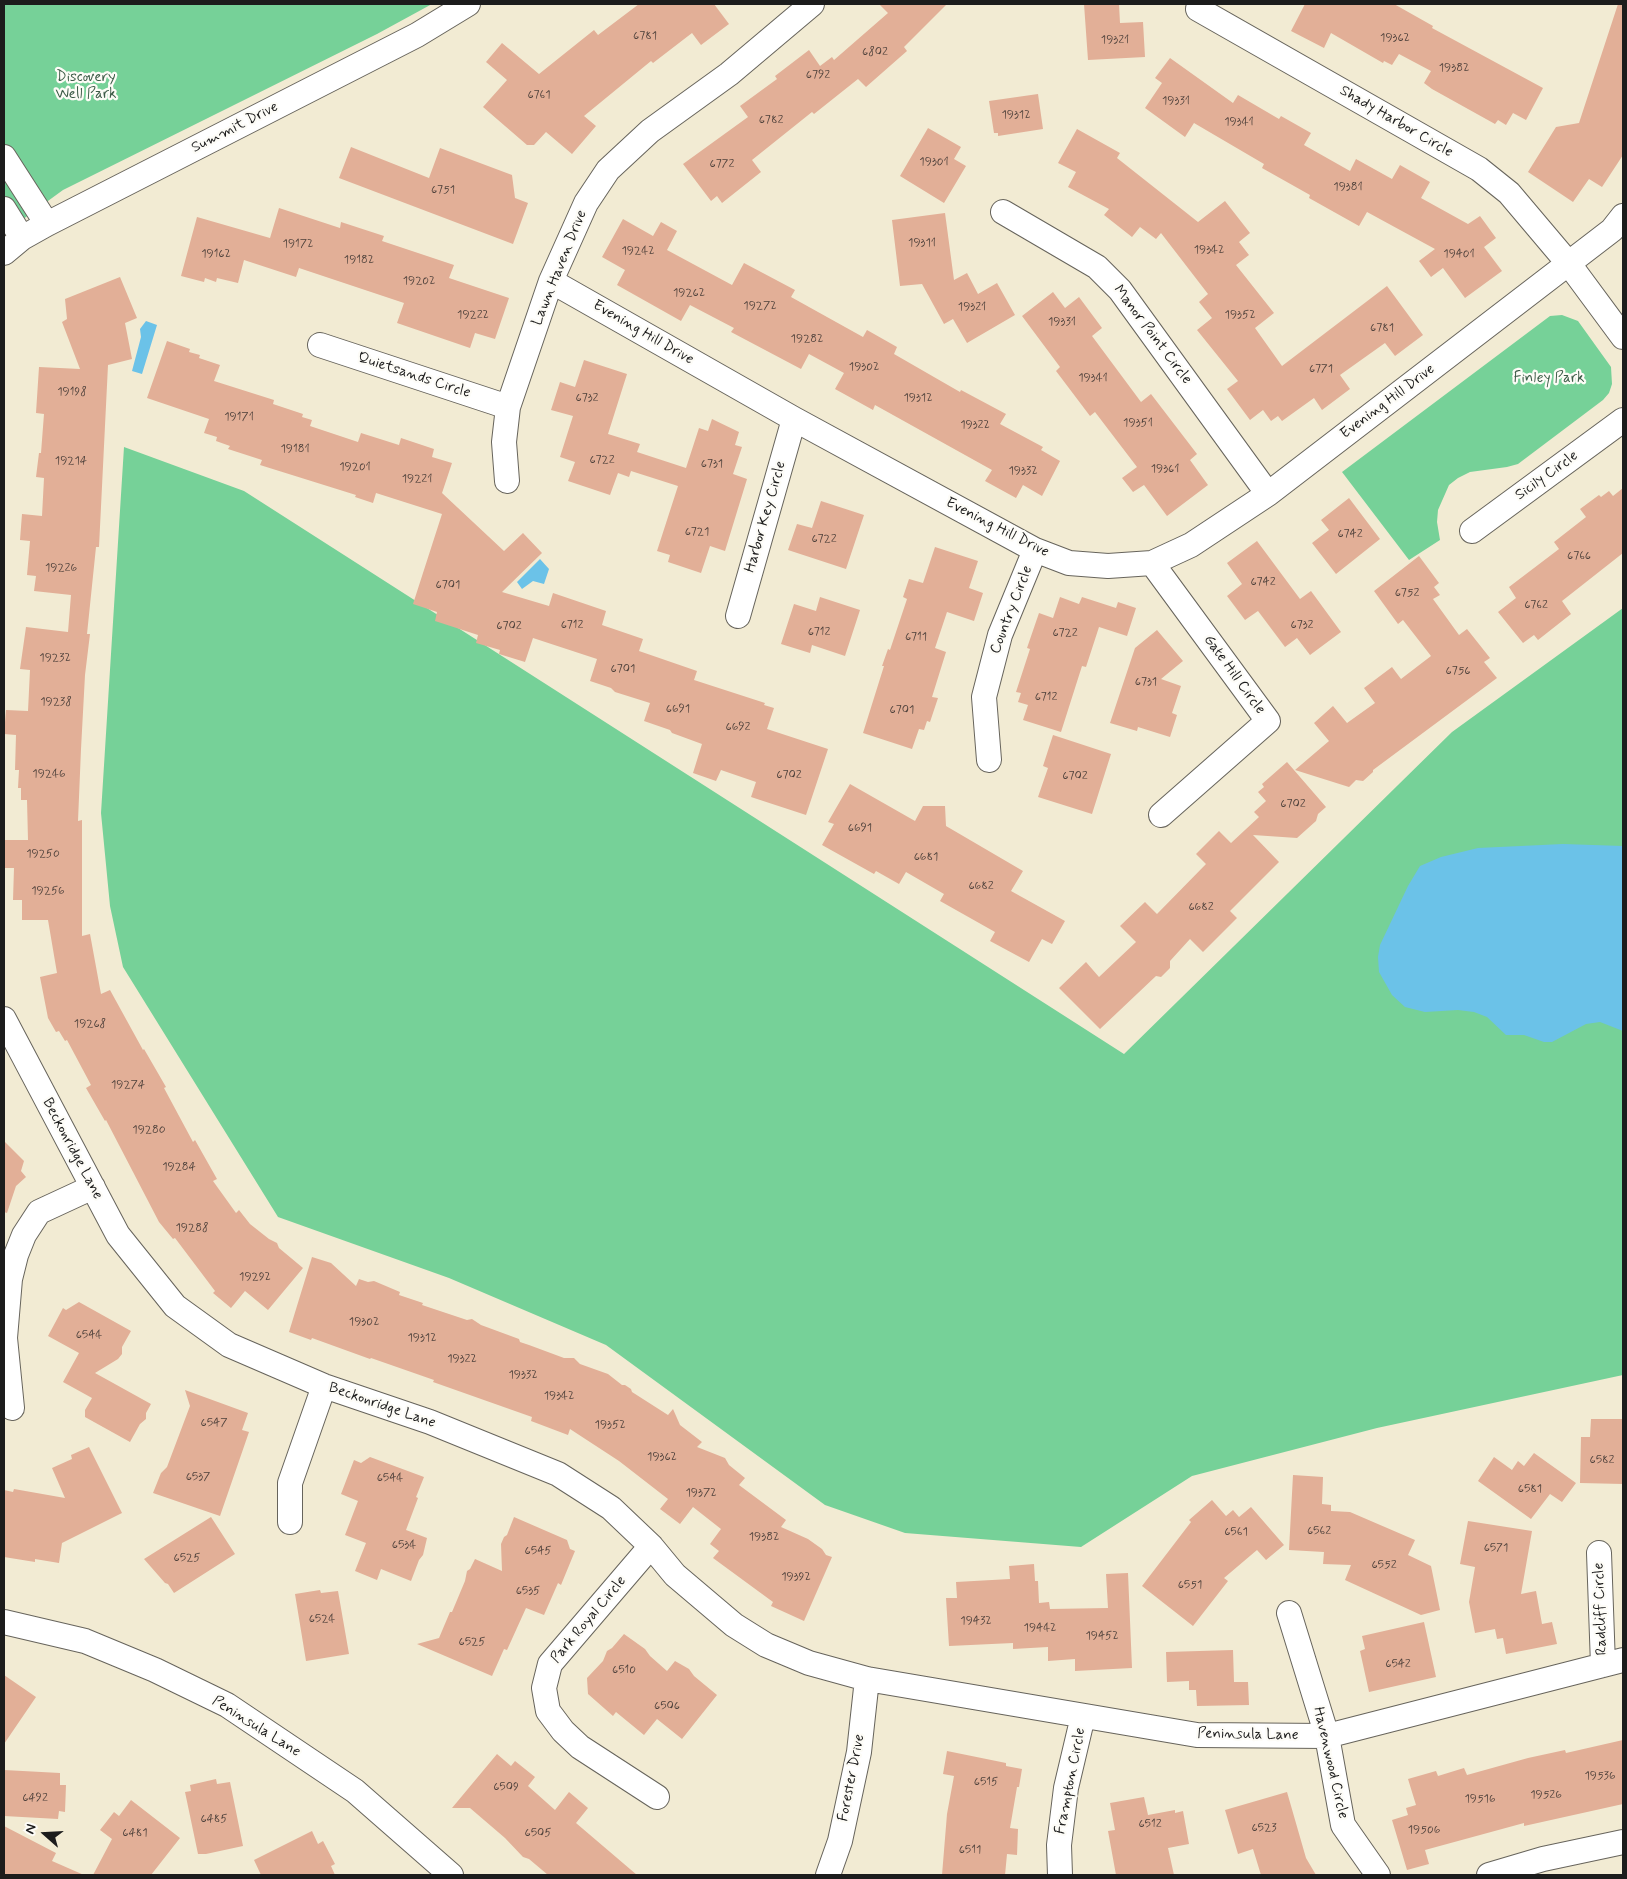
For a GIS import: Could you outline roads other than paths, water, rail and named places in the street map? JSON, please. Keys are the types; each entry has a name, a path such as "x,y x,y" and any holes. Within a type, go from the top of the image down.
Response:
{"street":[{"name":"Summit Drive","path":"4,253 22,238 47,224 417,35 468,4"},
{"name":"Lawn Haven Drive","path":"506,481 504,442 508,407 551,281 586,203 608,170 650,131 729,74 812,4"},
{"name":"Shady Harbor Circle","path":"1198,9 1479,169 1509,193 1569,264"},
{"path":"4,157 47,224"},
{"path":"4,209 22,238"},
{"name":"Manor Point Circle","path":"1003,212 1097,267 1120,290 1268,494"},
{"name":"Evening Hill Drive","path":"551,281 794,419 1035,550 1070,563 1108,566 1152,563 1191,545 1268,494 1569,264 1612,230 1623,216"},
{"path":"1569,264 1623,337"},
{"name":"Quietsands Circle","path":"320,345 508,407"},
{"name":"Harbor Key Circle","path":"738,616 794,419"},
{"name":"Sicily Circle","path":"1472,531 1623,420"},
{"name":"Country Circle","path":"989,760 984,697 1000,634 1035,550"},
{"name":"Gate Hill Circle","path":"1152,563 1268,721 1161,815"},
{"name":"Beckonridge Lane","path":"4,1019 118,1235 175,1306 229,1345 324,1386 430,1422 558,1474 611,1508 651,1546 675,1575 734,1625 758,1640 809,1663 867,1679"},
{"path":"12,1408 5,1338 10,1279 16,1254 24,1235 39,1212 93,1187"},
{"path":"290,1522 290,1482 324,1386"},
{"name":"Park Royal Circle","path":"651,1546 550,1664 544,1688 548,1711 562,1731 580,1747 657,1796"},
{"name":"Radcliff Circle","path":"1600,1553 1613,1662"},
{"name":"Havenwood Circle","path":"1290,1614 1327,1736 1344,1825 1378,1875"},
{"name":"Peninsula Lane","path":"4,1622 85,1642 155,1670 227,1705 355,1791 451,1875"},
{"name":"Peninsula Lane","path":"867,1679 1197,1735 1327,1736 1613,1662"},
{"name":"Forester Drive","path":"828,1875 840,1841 859,1752 867,1679"},
{"name":"Frampton Circle","path":"1060,1875 1059,1845 1066,1788 1083,1716"},
{"path":"1489,1875 1543,1859 1623,1842"}],"water":[{"path":"146,321 157,325 142,374 132,371 141,337 140,329"},
{"path":"540,559 549,569 544,584 533,581 522,589 517,582"},
{"path":"1563,844 1623,846 1623,1031 1600,1022 1586,1024 1552,1042 1544,1042 1524,1035 1506,1035 1487,1017 1474,1012 1458,1010 1425,1012 1405,1007 1392,995 1379,972 1378,957 1380,945 1408,886 1420,866 1441,857 1478,848"}],"park label":[{"name":"Discovery Well Park","path":"86,86"},
{"name":"Finley Park","path":"1549,379"}]}
